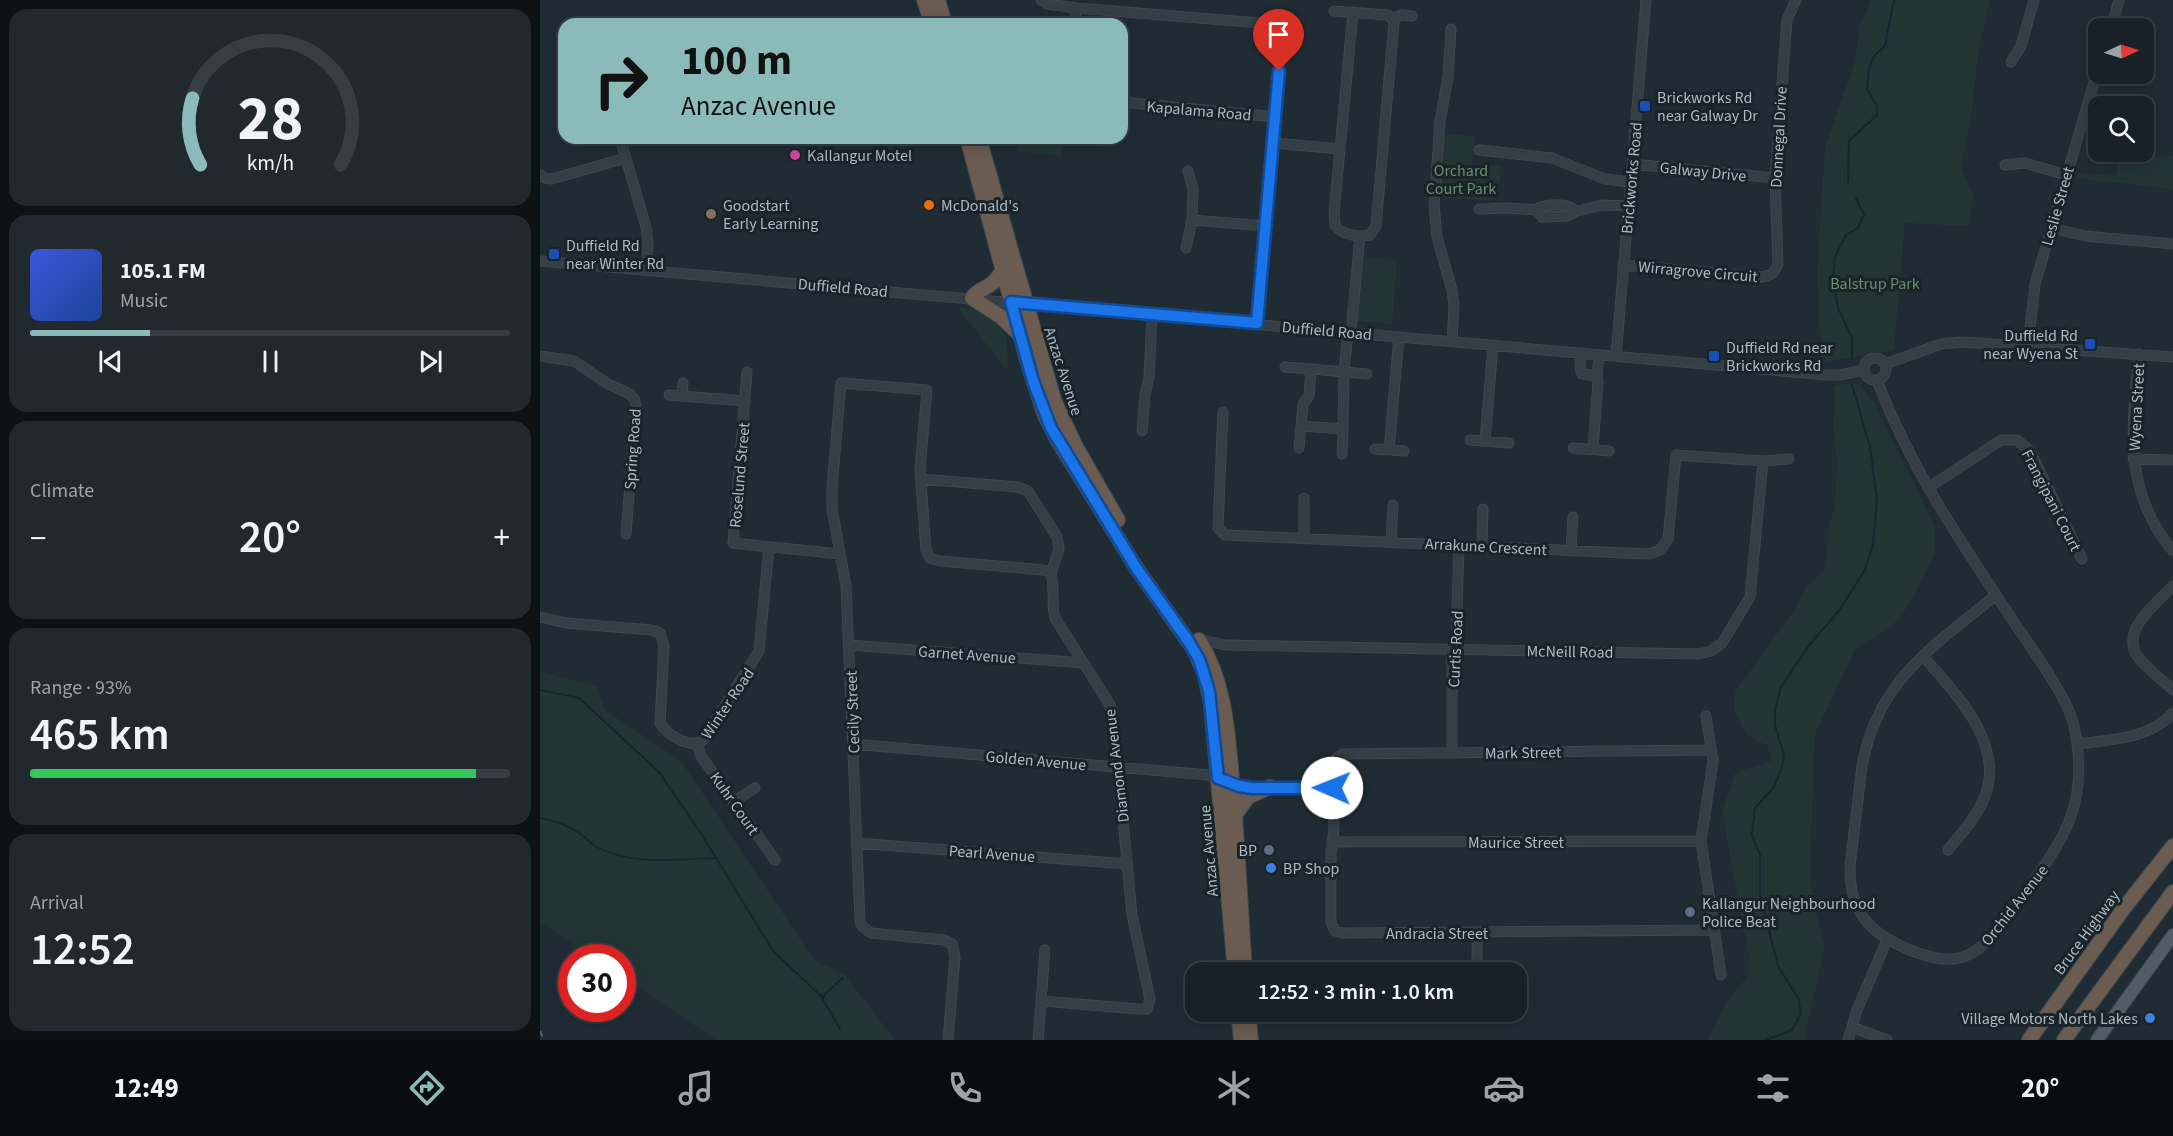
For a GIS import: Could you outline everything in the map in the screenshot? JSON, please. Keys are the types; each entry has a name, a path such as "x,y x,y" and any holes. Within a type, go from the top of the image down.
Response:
{"highway":[{"path":"924,0 930,18"},
{"path":"938,0 943,18"},
{"name":"Anzac Avenue","path":"969,144 1041,406 1058,441 1137,569 1199,659 1209,691 1234,962"},
{"name":"Anzac Avenue","path":"981,144 1054,400 1066,428 1138,554 1198,639 1211,662 1223,698 1235,815 1244,962"},
{"path":"1002,271 994,283 975,293 972,298 1000,316 1020,336"},
{"path":"1235,815 1248,797 1270,787"},
{"name":"Bruce Highway","path":"2029,1040 2124,908 2173,846"},
{"path":"2064,1040 2173,892"},
{"path":"1239,1022 1241,1040"},
{"path":"1249,1022 1251,1040"}],"main road":[{"path":"2097,1040 2173,935"}],"street":[{"path":"1042,0 1047,4 1076,8 1283,26 1257,323"},
{"name":"Brickworks Road","path":"1616,356 1646,0"},
{"name":"Donnegal Drive","path":"1772,274 1778,265 1775,178 1787,20 1796,0"},
{"path":"2011,62 2021,46 2034,0"},
{"path":"2114,18 2119,0"},
{"path":"1075,18 1076,8"},
{"path":"1334,11 1353,12 1387,15 1393,19 1395,26 1376,226 1370,235 1360,236 1341,231 1334,221 1353,12"},
{"path":"1393,19 1401,15 1412,16"},
{"path":"1451,29 1448,77 1440,122 1434,205 1437,237 1452,290 1452,342"},
{"name":"Leslie Street","path":"2028,346 2035,284 2088,102"},
{"name":"Kapalama Road","path":"1128,103 1276,117"},
{"path":"1274,143 1340,149"},
{"path":"622,144 646,226 648,244 646,270"},
{"path":"1479,150 1551,158 1605,178 1630,182"},
{"path":"540,175 552,178 626,158"},
{"path":"2005,165 2025,163 2066,176"},
{"name":"Galway Drive","path":"1632,165 1775,178"},
{"path":"1186,248 1196,220 1191,208 1193,189 1188,171"},
{"path":"1479,209 1538,210 1540,207 1570,206 1577,211 1602,205 1628,209"},
{"path":"1196,220 1266,226"},
{"path":"2051,228 2085,236 2173,244"},
{"path":"1342,454 1344,371 1360,236"},
{"name":"Duffield Road","path":"540,261 1834,375 1864,370"},
{"name":"Wirragrove Circuit","path":"1623,265 1763,277 1772,274"},
{"path":"1142,431 1145,394 1149,378 1152,314"},
{"path":"1389,450 1399,337"},
{"path":"1885,364 1932,347 1962,342 2173,357"},
{"path":"1485,441 1493,345"},
{"path":"1581,353 1582,374 1597,376"},
{"name":"Wyena Street","path":"2139,354 2133,459 2140,491 2151,519 2173,550"},
{"path":"1593,449 1599,355"},
{"name":"Spring Road","path":"540,356 574,361 608,384 630,394 635,400 626,534"},
{"path":"1872,358 1879,358 1885,364 1885,374 1877,380 1868,378 1864,370 1866,363 1872,358"},
{"path":"1285,367 1366,374"},
{"path":"1299,448 1303,404 1309,396 1311,369"},
{"name":"Roselund Street","path":"747,372 733,543 840,554"},
{"name":"Orchid Avenue","path":"1877,380 1902,441 1928,488 2062,698 2074,722 2077,744 2079,776 2076,799 2070,823 2054,855 1989,941 1967,956 1943,960 1887,940 1875,931 1863,917 1854,899 1850,878 1862,766 1871,730 1882,706 1904,673 1996,595"},
{"path":"682,395 683,382"},
{"name":"Cecily Street","path":"921,479 927,390 841,383 832,509 846,586 859,915 862,926 876,934 944,940 952,944 954,948 948,1040"},
{"path":"669,395 744,401"},
{"name":"Arrakune Crescent","path":"1224,412 1218,528 1225,535 1650,554 1660,550 1668,539 1676,455 1763,461 1789,459"},
{"path":"1302,426 1343,429"},
{"path":"1470,440 1509,443"},
{"name":"Frangipani Court","path":"1928,488 2001,440 2017,440 2030,451 2082,559"},
{"path":"1573,448 1609,451"},
{"path":"1375,449 1404,451"},
{"name":"Wyena Street","path":"2133,459 2173,460"},
{"name":"McNeill Road","path":"1198,639 1225,645 1699,654 1717,648 1727,637 1750,597 1763,461"},
{"path":"921,479 926,550 930,558 940,561 1044,570 1051,573"},
{"name":"Diamond Avenue","path":"921,479 1017,487 1028,491 1057,537 1059,549 1051,573 1054,583 1055,618 1113,713 1132,915 1150,999 1147,1009 1041,1001"},
{"path":"1304,498 1304,538"},
{"path":"1391,541 1393,505"},
{"path":"1482,546 1483,509"},
{"path":"1571,550 1573,517"},
{"name":"Curtis Road","path":"1452,753 1452,657 1456,645 1459,545"},
{"name":"Winter Road","path":"540,616 566,623 652,630 660,633 664,646 660,723 664,729 688,743 697,744 704,739 759,651 769,547"},
{"path":"2173,586 2139,624 2133,639 2133,648 2137,656 2173,690"},
{"name":"Garnet Avenue","path":"849,645 1084,663"},
{"path":"1211,662 1219,649 1225,645"},
{"path":"1923,656 1963,702 1980,733 1989,762 1989,781 1984,800 1948,850"},
{"path":"2077,744 2143,734 2173,713"},
{"path":"1706,716 1712,750 1712,770 1701,841 1721,975"},
{"name":"Kuhr Court","path":"697,744 701,756 775,860"},
{"name":"Golden Avenue","path":"853,744 1208,775 1232,784 1252,788 1332,788"},
{"name":"Mark Street","path":"1336,758 1350,753 1712,750"},
{"name":"Andracia Street","path":"1336,758 1332,769 1331,922 1335,931 1343,933 1477,933 1714,930"},
{"path":"735,801 755,788"},
{"name":"Maurice Street","path":"1332,842 1701,841"},
{"name":"Pearl Avenue","path":"856,843 1127,864"},
{"path":"1477,933 1477,962"},
{"path":"1848,1040 1887,940"},
{"path":"1038,1040 1045,950"},
{"path":"1852,1027 1887,1040"}],"green space":[{"name":"Balstrup Park","path":"1871,0 1990,0 1978,54 1972,112 1961,168 1974,197 1968,226 1905,223 1894,350 1826,362 1819,327 1817,274 1825,147 1855,62 1859,28"},
{"name":"Orchard Court Park","path":"1444,134 1475,136 1472,164 1501,166 1499,191 1491,201 1439,197"},
{"path":"1018,144 1063,144 1062,156 1017,152"},
{"path":"1063,144 1103,144 1103,147"},
{"path":"2173,156 2173,189 2076,178 2078,173 2116,175 2118,162 2154,162 2154,157"},
{"path":"1363,257 1397,260 1392,324 1358,321"},
{"path":"957,307 982,310 996,322 1007,338 1008,371"},
{"path":"1847,383 1860,384 1874,403 1935,526 1935,553 1904,612 1889,629 1855,650 1815,734 1810,871 1813,902 1825,947 1804,1040 1708,1040 1726,1002 1747,977 1749,957 1722,812 1735,773 1771,761 1768,746 1748,736 1735,714 1735,692 1797,606 1806,586 1824,571 1829,526 1835,506 1837,461 1833,426 1835,386"},
{"path":"540,671 597,687 605,710 681,761 814,960 845,975 895,1040 716,1040 636,986 636,944 573,944 540,922"}],"waterway":[{"path":"1848,182 1849,141 1877,115 1877,106 1867,89 1869,69 1874,56 1885,46 1894,0"},
{"path":"1852,360 1852,338 1838,308 1833,277 1835,257 1846,235 1858,228 1864,215 1856,198"},
{"path":"1766,1040 1792,1030 1801,1014 1798,998 1778,966 1760,895 1760,855 1752,835 1755,808 1774,787 1782,767 1784,755 1775,725 1775,709 1781,687 1809,645 1839,611 1865,570 1873,544 1877,500 1870,447 1852,385"},
{"path":"540,690 579,698 659,772 702,835 773,951 821,996 840,1029"},
{"path":"540,818 565,825 597,847 625,857 655,860 716,858"},
{"path":"836,984 843,978"},
{"path":"823,998 833,987"}],"railway":[{"path":"540,1031 544,1040"}],"place":[{"name":"Brickworks Rd near Galway Dr","path":"1645,106"},
{"name":"Kallangur Motel","path":"795,155"},
{"name":"McDonald's","path":"929,205"},
{"name":"Goodstart Early Learning","path":"711,214"},
{"name":"Duffield Rd near Winter Rd","path":"554,254"},
{"name":"Duffield Rd near Wyena St","path":"2090,344"},
{"name":"Duffield Rd near Brickworks Rd","path":"1714,356"},
{"name":"BP","path":"1269,850"},
{"name":"BP Shop","path":"1271,868"},
{"name":"Kallangur Neighbourhood Police Beat","path":"1690,912"},
{"name":"Village Motors North Lakes","path":"2150,1018"}],"route":[{"path":"1279,71 1257,323 1011,302 1033,381 1051,428 1137,569 1199,659 1211,703 1218,778 1232,784 1252,788 1332,788"}]}
